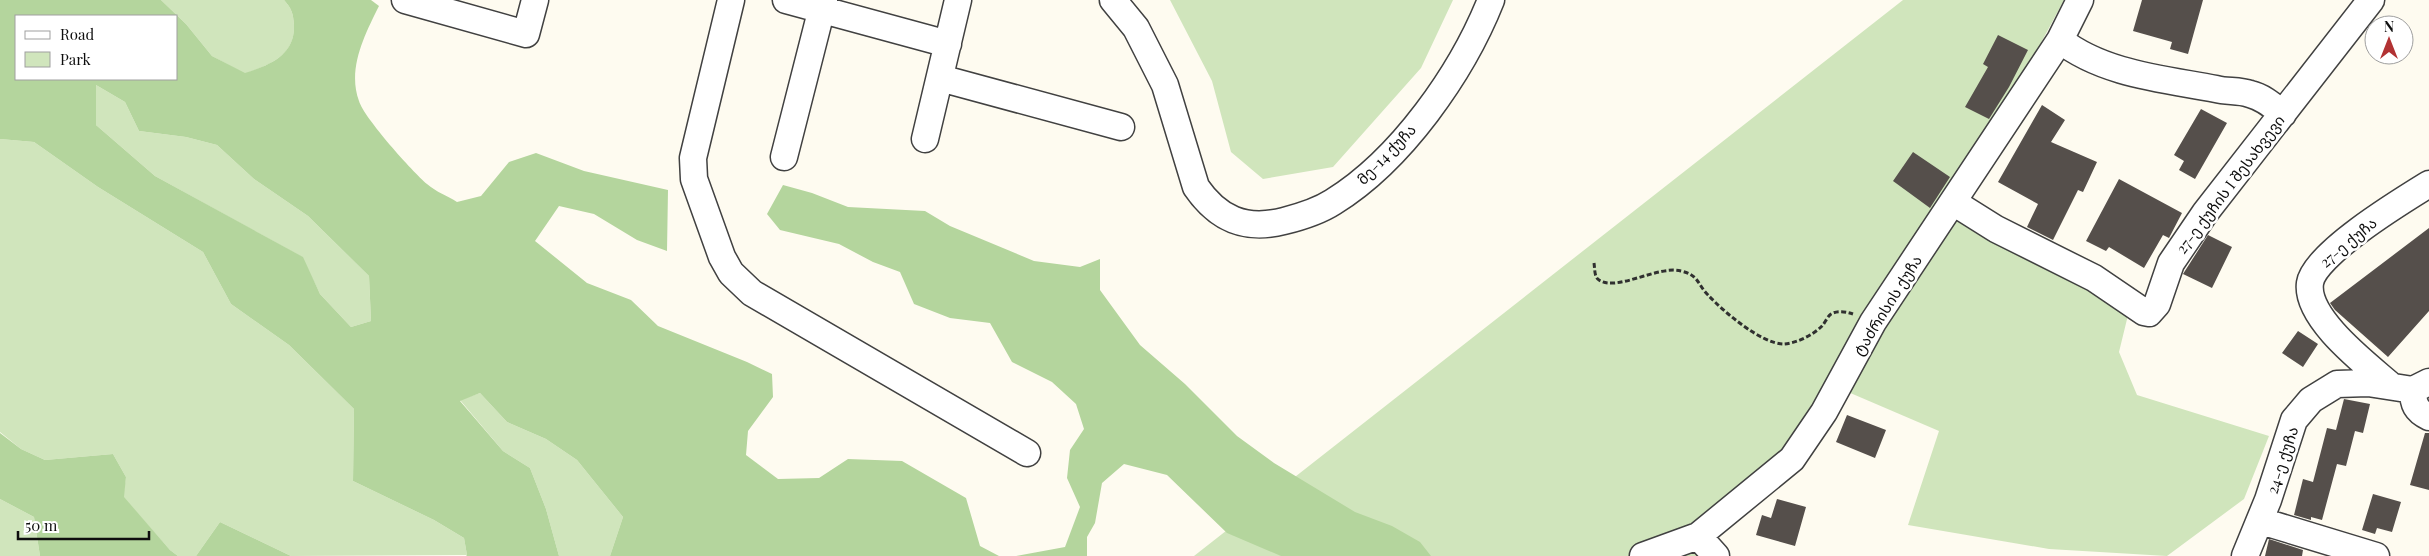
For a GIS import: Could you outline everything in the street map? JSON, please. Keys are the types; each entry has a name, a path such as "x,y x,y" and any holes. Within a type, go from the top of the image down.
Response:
{"street":[{"path":"405,0 526,34 535,0"},
{"path":"731,0 693,158 694,179 722,257 731,273 752,293 1027,453"},
{"path":"786,0 822,5 948,44"},
{"path":"926,139 958,0"},
{"name":"მე-14 ქუჩა","path":"1113,0 1136,28 1165,85 1196,186 1206,201 1224,217 1245,224 1271,224 1300,218 1332,203 1370,175 1404,139 1448,80 1458,65 1490,0"},
{"name":"ტაძრისის ქუჩა","path":"1643,556 1698,536 1792,459 1824,412 1873,322 2060,40 2080,0"},
{"name":"27-ე ქუჩის I შესახვევი","path":"1953,202 1996,229 2094,278 2144,312 2149,313 2157,304 2171,263 2205,212 2371,0"},
{"path":"784,157 822,5"},
{"path":"2060,40 2075,52 2118,69 2221,90 2250,93 2267,101 2283,114"},
{"path":"940,78 1121,127"},
{"name":"27-ე ქუჩა","path":"2411,386 2336,337 2324,322 2313,300 2310,284 2314,271 2345,242 2396,204 2429,184"},
{"name":"24-ე ქუჩა","path":"2245,556 2261,521 2294,420 2311,400 2337,384 2411,386"},
{"path":"2411,386 2413,402 2420,412 2429,417"},
{"path":"2261,521 2376,556"},
{"path":"1698,536 1716,556"}],"path":[{"path":"1594,263 1595,276 1600,281 1611,283 1665,269 1682,271 1698,278 1706,293 1740,323 1764,338 1783,344 1803,339 1821,327 1831,314 1845,311 1873,322"}],"green space":[{"path":"0,0 161,0 177,15 15,15 15,80 178,80 178,16 212,56 245,73 272,62 286,51 290,44 293,35 293,17 284,0 371,0 379,6 363,40 356,64 355,77 359,101 379,132 427,184 457,202 481,196 509,162 536,153 584,171 668,190 667,251 637,240 594,214 559,206 535,241 587,283 631,300 658,326 772,374 773,397 748,431 746,455 778,479 819,478 848,459 902,461 966,498 980,546 999,556 610,556 623,517 577,460 546,439 507,422 480,393 460,401 503,451 530,468 546,509 559,556 466,556 464,538 434,520 353,481 354,409 289,345 231,304 203,252 98,187 34,142 0,139","holes":["96,85 125,102 139,131 186,137 217,145 254,179 308,216 369,276 371,321 351,327 320,294 303,257 155,176 96,125"]},
{"path":"161,0 284,0 293,14 293,36 286,51 279,57 245,74 212,56"},
{"path":"1170,0 1453,0 1421,68 1333,167 1263,179 1231,152 1212,81"},
{"path":"1903,0 2064,0 2022,78 1942,200 2129,311 2119,352 2137,395 2269,436 2244,499 2167,556 2049,549 1908,525 1939,431 1848,392 1728,520 1701,556 1194,556"},
{"path":"96,85 125,102 139,131 186,137 217,145 254,179 308,216 369,276 371,321 351,327 320,294 302,257 155,176 96,125"},
{"path":"0,139 34,142 98,187 203,252 231,304 289,345 354,409 353,481 434,520 464,538 467,555 291,556 220,522 196,556 178,556 170,550 123,497 126,477 113,454 45,460 21,449 0,432"},
{"path":"783,185 812,193 848,207 925,211 950,226 1034,261 1080,267 1100,259 1100,290 1140,345 1185,384 1237,436 1274,463 1355,512 1392,526 1420,542 1431,556 1281,556 1227,533 1167,475 1124,464 1102,483 1095,523 1087,537 1087,556 1016,556 1065,547 1080,507 1067,478 1070,450 1084,429 1076,404 1052,382 1012,362 990,323 950,318 914,304 900,272 873,262 839,244 780,230 767,214"},
{"path":"480,393 507,422 546,439 577,460 623,517 610,556 559,556 546,509 530,468 503,451 460,400"},
{"path":"0,433 21,449 45,460 113,454 126,477 124,497 170,550 178,556 40,556 34,517 0,499"},
{"path":"0,499 34,517 40,556 0,556"},
{"path":"220,522 291,556 196,556"}],"building":[{"path":"2142,0 2203,0 2188,54 2170,49 2172,42 2133,31"},
{"path":"1998,35 2028,50 2009,87 1989,119 1965,107 1988,67 1983,64"},
{"path":"2042,105 2065,120 2051,142 2097,162 2083,192 2078,190 2053,240 2027,227 2038,204 1998,182"},
{"path":"2201,109 2227,123 2195,179 2179,170 2184,161 2174,155"},
{"path":"1913,152 1950,177 1930,208 1893,181"},
{"path":"2119,179 2182,213 2169,238 2163,235 2144,268 2109,247 2106,251 2086,241"},
{"path":"2429,228 2429,311 2388,357 2335,310 2330,303"},
{"path":"2208,235 2232,247 2212,288 2183,274"},
{"path":"2298,331 2318,344 2303,367 2282,353"},
{"path":"2344,399 2370,404 2363,433 2355,431 2346,466 2337,464 2322,520 2311,517 2311,520 2294,515 2303,479 2313,482 2327,428 2336,430"},
{"path":"1847,415 1886,430 1875,458 1836,442"},
{"path":"2425,433 2429,433 2429,490 2410,485"},
{"path":"2373,494 2401,502 2392,532 2377,528 2375,534 2362,530"},
{"path":"1777,499 1806,507 1795,546 1756,535 1762,515 1771,518"},
{"path":"2269,539 2303,550 2302,556 2265,556"}]}
